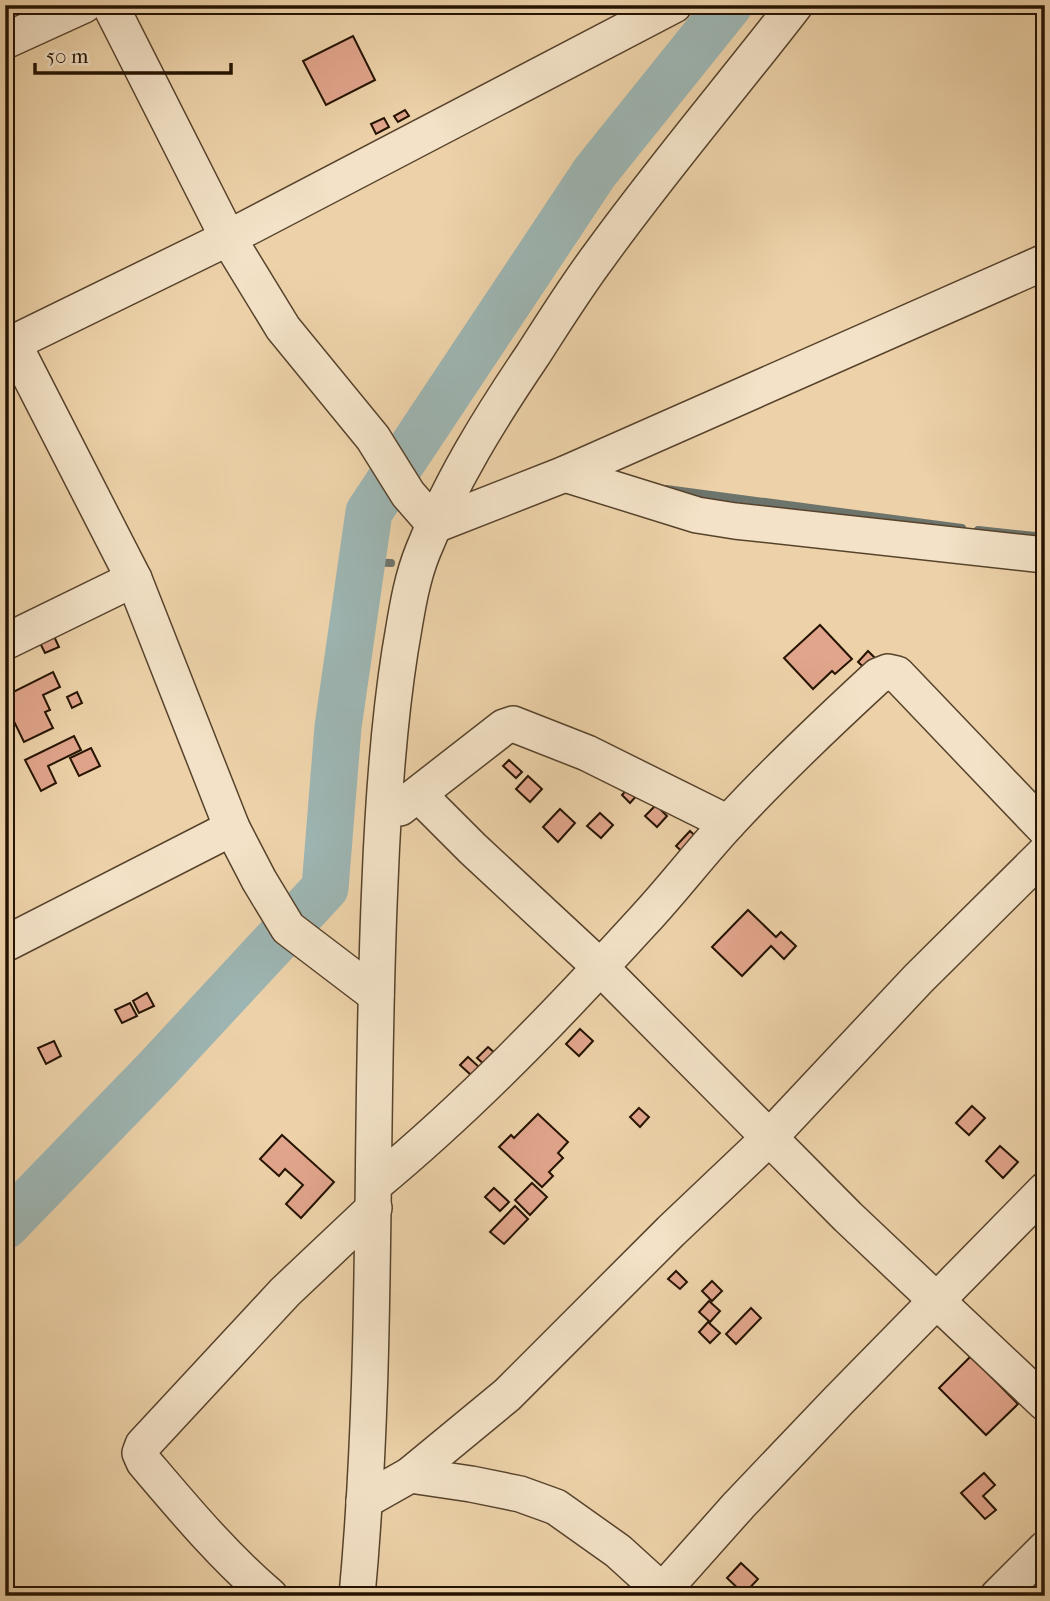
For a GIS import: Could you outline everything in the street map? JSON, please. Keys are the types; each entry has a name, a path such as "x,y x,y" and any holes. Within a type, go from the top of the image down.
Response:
{"street":[{"path":"5,41 84,5"},
{"path":"110,5 228,239 283,328 373,438 408,494 435,525"},
{"path":"376,995 288,928 232,828 134,579 9,345 228,239 674,5"},
{"path":"357,1596 365,1501 374,1196 376,995 383,820 391,722 407,606 414,575 459,472 486,425 598,257 795,5"},
{"path":"435,525 565,474 1045,262"},
{"path":"565,474 697,515 1045,555"},
{"path":"5,642 134,579"},
{"path":"270,1596 196,1524 144,1462 140,1452 143,1445 374,1196 543,1028 645,920 728,822 802,746 878,676 888,672 897,674 1045,829"},
{"path":"383,820 419,795 504,727 513,724 587,753 728,822"},
{"path":"419,795 600,967 848,1217 1045,1404"},
{"path":"5,944 232,828"},
{"path":"365,1501 410,1475 507,1395 671,1231 768,1139 918,979 1045,853"},
{"path":"410,1475 520,1494 556,1507 618,1551 660,1593 739,1505 1045,1190"},
{"path":"998,1596 1045,1549"}],"building":[{"path":"353,36 375,80 326,105 303,61"},
{"path":"405,110 409,116 398,122 394,116"},
{"path":"384,118 389,127 376,134 371,124"},
{"path":"820,625 852,659 835,674 832,671 813,689 784,658"},
{"path":"52,632 59,647 45,653 38,639"},
{"path":"868,651 879,662 869,672 858,662"},
{"path":"53,672 60,687 43,695 50,710 45,712 53,728 24,742 5,703 5,696"},
{"path":"77,692 82,703 72,708 67,697"},
{"path":"74,736 81,750 48,766 56,783 41,791 25,760"},
{"path":"91,748 100,766 79,776 70,758"},
{"path":"509,760 522,772 516,778 503,766"},
{"path":"528,776 542,789 530,802 516,789"},
{"path":"631,785 639,793 630,803 622,795"},
{"path":"656,805 667,816 657,827 645,816"},
{"path":"560,809 575,823 558,842 543,827"},
{"path":"600,813 613,825 601,838 587,826"},
{"path":"690,831 703,843 689,858 676,846"},
{"path":"748,910 776,937 781,932 796,946 784,959 771,946 742,976 712,947"},
{"path":"147,993 154,1006 139,1013 133,1001"},
{"path":"130,1003 137,1016 122,1023 115,1010"},
{"path":"580,1029 593,1041 579,1056 566,1044"},
{"path":"54,1041 61,1056 46,1064 38,1048"},
{"path":"488,1047 496,1054 486,1066 477,1058"},
{"path":"468,1057 479,1067 471,1075 460,1065"},
{"path":"972,1106 985,1118 969,1135 956,1123"},
{"path":"639,1108 649,1117 640,1127 630,1117"},
{"path":"538,1114 568,1142 558,1153 563,1158 549,1172 553,1176 542,1187 499,1147 511,1135 514,1138"},
{"path":"282,1135 334,1182 301,1218 286,1204 303,1185 285,1169 279,1176 260,1159"},
{"path":"1000,1146 1018,1162 1003,1178 986,1161"},
{"path":"532,1183 547,1197 530,1215 515,1200"},
{"path":"494,1188 509,1202 500,1211 485,1197"},
{"path":"515,1206 528,1219 504,1244 490,1232"},
{"path":"676,1271 687,1282 680,1289 668,1279"},
{"path":"712,1281 722,1291 712,1301 702,1291"},
{"path":"709,1301 720,1311 710,1322 699,1312"},
{"path":"751,1308 761,1318 736,1344 726,1334"},
{"path":"708,1322 720,1333 710,1343 699,1332"},
{"path":"971,1356 1018,1404 986,1435 939,1388"},
{"path":"984,1473 995,1485 983,1496 996,1510 985,1519 961,1493"},
{"path":"741,1563 758,1579 744,1594 727,1578"}],"waterway":[{"path":"5,1226 158,1068 325,888 338,727 369,512 595,172 729,5"},
{"path":"666,489 962,528"},
{"path":"978,530 1045,537"},
{"path":"361,562 391,563"}]}
